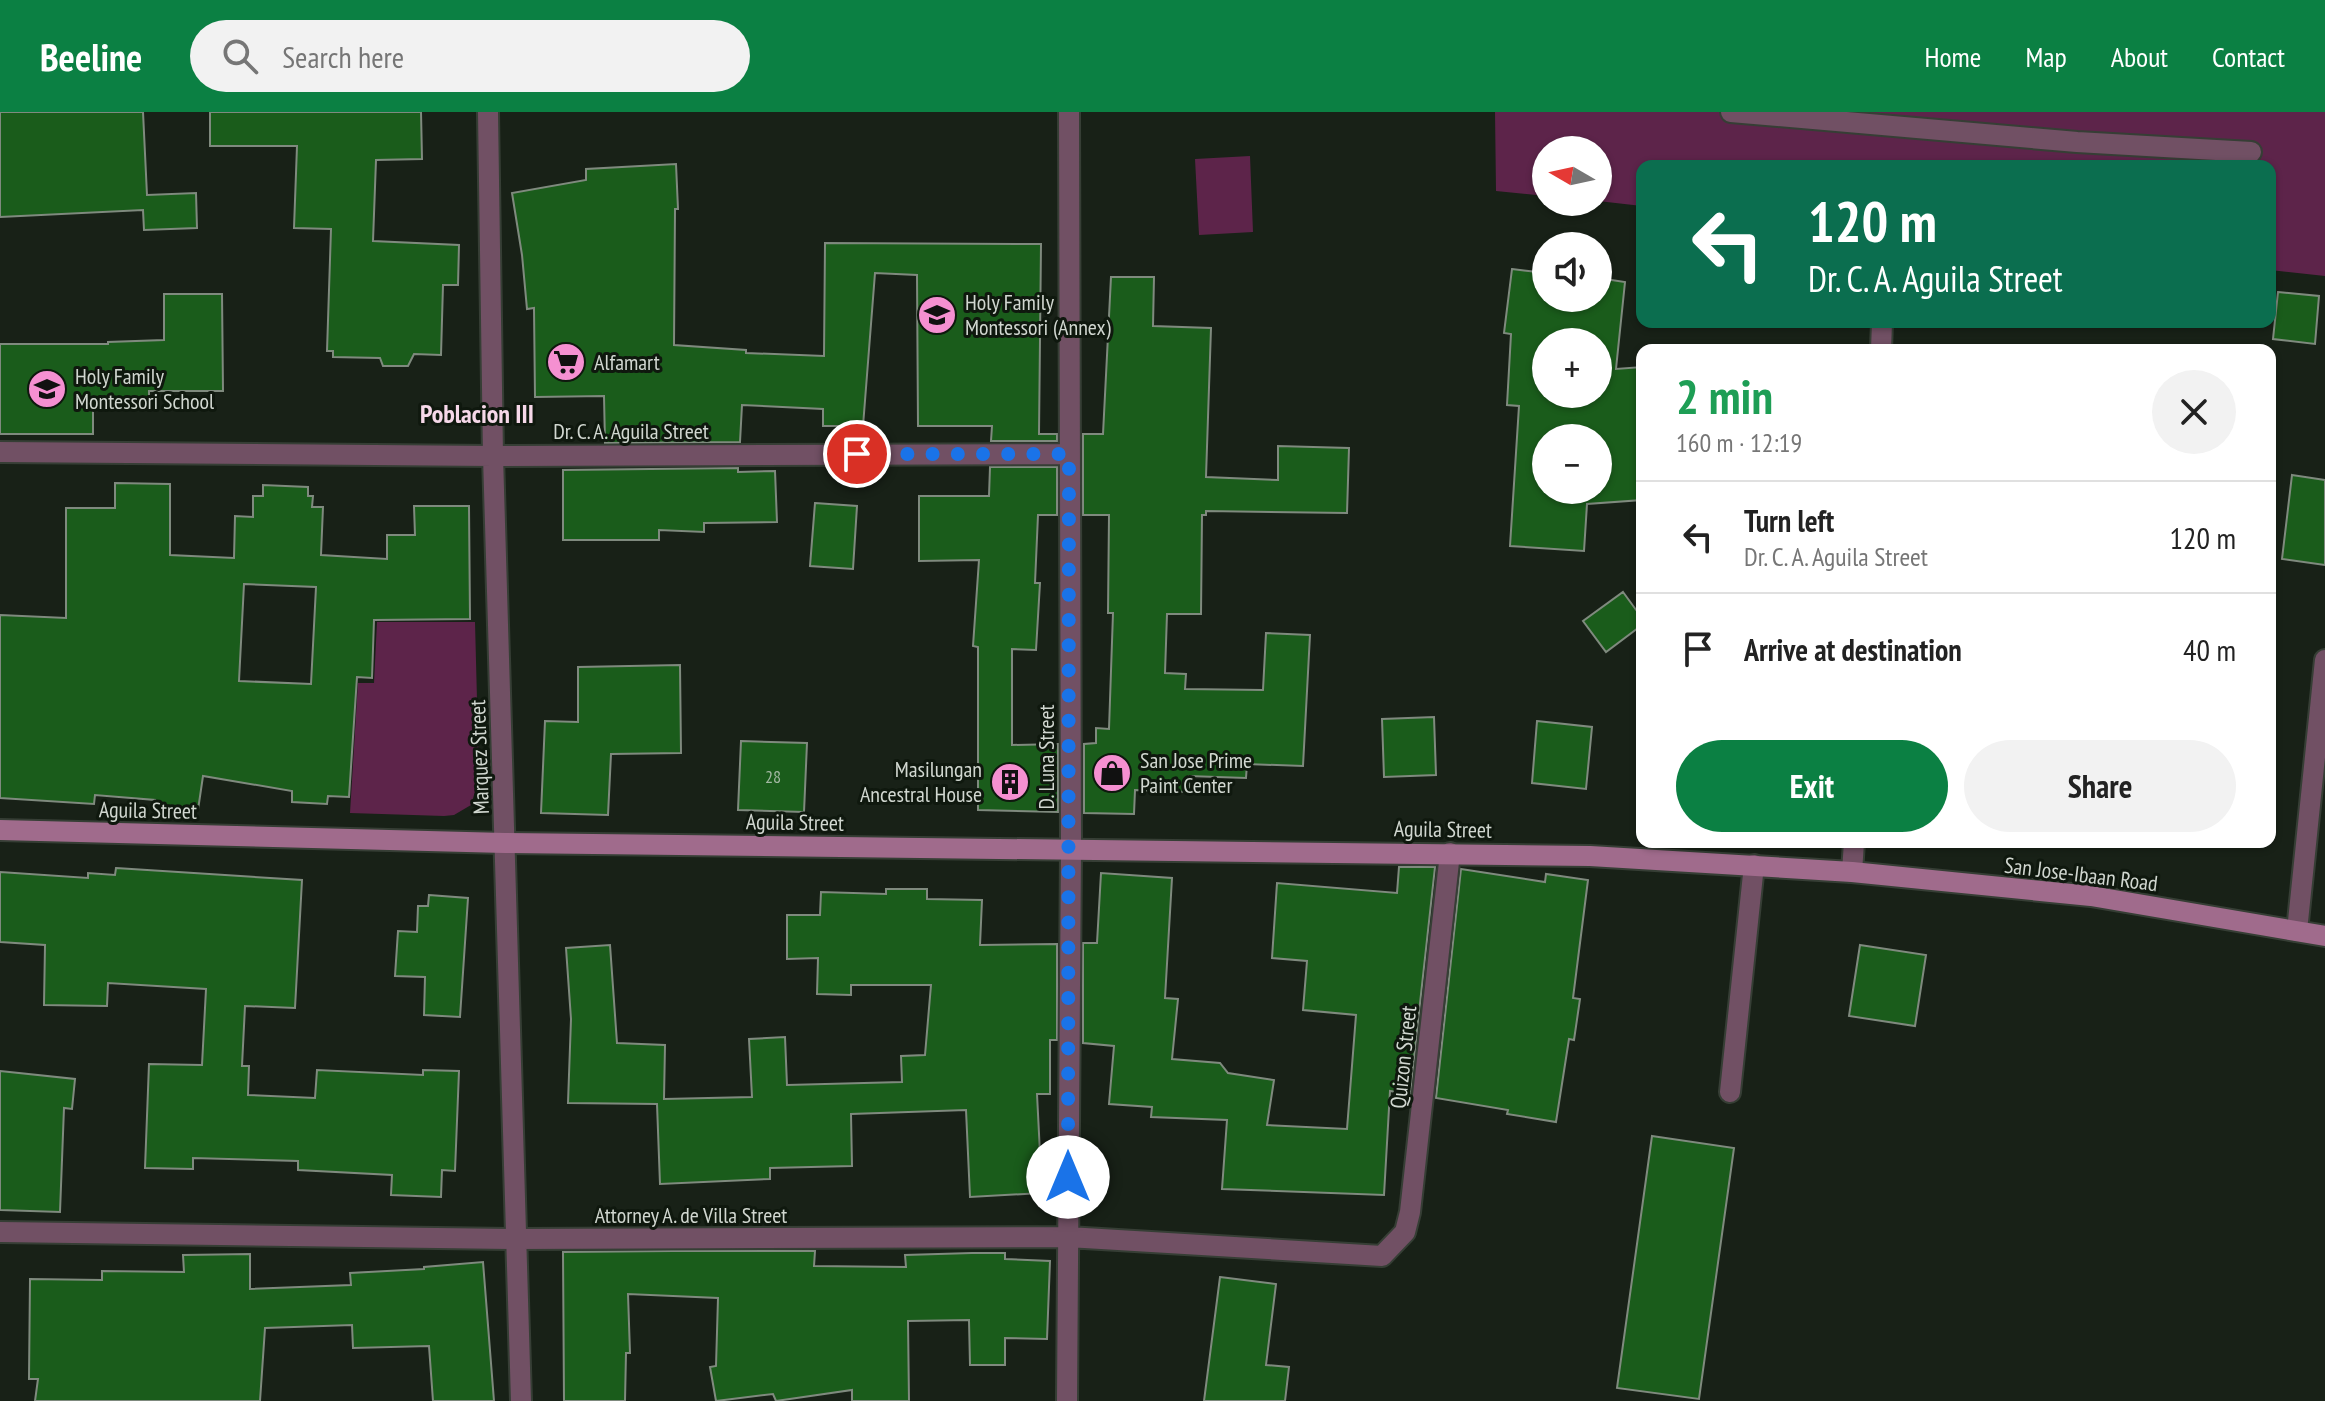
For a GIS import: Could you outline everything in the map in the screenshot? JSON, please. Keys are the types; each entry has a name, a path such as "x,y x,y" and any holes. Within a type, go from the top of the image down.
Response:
{"main road":[{"name":"Aguila Street","path":"0,830 505,843 1590,856"},
{"name":"San Jose-Ibaan Road","path":"1590,856 1852,872 2091,896 2325,936"}],"street":[{"name":"Marquez Street","path":"488,112 493,456 521,1401"},
{"name":"D. Luna Street","path":"1067,1401 1071,849 1069,112"},
{"path":"1731,112 2077,142 2251,152"},
{"name":"Dr. C. A. Aguila Street","path":"0,452 493,456 1069,454"},
{"path":"2297,931 2325,660"},
{"path":"1852,872 1854,848"},
{"name":"Quizon Street","path":"1382,1256 1405,1232 1410,1212 1450,853"},
{"path":"1730,1092 1754,865"},
{"name":"Attorney A. de Villa Street","path":"0,1232 516,1239 1068,1237 1382,1256"}],"shaded area":[{"path":"1495,112 2325,112 2325,276 2276,271 2276,160 1636,160 1636,205 1612,203 1612,136 1532,136 1532,195 1496,191"},
{"path":"1250,156 1253,232 1199,235 1195,159"},
{"path":"377,622 475,622 479,778 471,805 454,815 350,813 358,683 374,683"}],"building":[{"path":"0,112 143,112 147,195 196,193 197,228 144,230 143,210 0,217"},
{"path":"210,112 421,112 422,159 376,160 373,241 459,245 458,285 443,285 441,355 414,354 408,366 383,366 380,358 333,357 333,351 327,351 331,229 294,228 297,146 210,146"},
{"path":"676,164 678,209 675,209 674,345 746,350 746,353 824,356 825,243 1041,244 1039,434 1057,434 1057,441 991,441 992,426 918,426 917,275 875,273 863,426 823,426 823,409 742,405 740,442 605,443 604,396 535,397 534,308 527,309 512,193 586,180 586,169"},
{"path":"1512,269 1532,271 1532,312 1612,312 1612,280 1625,282 1616,369 1636,367 1636,500 1612,502 1612,424 1532,424 1532,504 1587,504 1584,551 1510,546 1519,406 1507,405 1511,334 1504,333"},
{"path":"1111,277 1154,277 1153,326 1211,328 1206,477 1278,480 1278,446 1349,448 1347,513 1206,511 1206,515 1202,515 1201,614 1167,614 1165,673 1186,674 1185,689 1263,690 1266,633 1310,635 1303,766 1247,764 1246,778 1189,776 1189,792 1135,790 1134,814 1084,813 1084,744 1096,743 1096,728 1109,729 1113,613 1108,613 1109,515 1083,515 1083,434 1103,434"},
{"path":"2278,292 2319,296 2315,344 2273,339"},
{"path":"164,294 222,294 223,391 149,391 149,406 93,407 93,434 0,434 0,344 108,344 164,340"},
{"path":"990,467 1057,467 1057,515 1038,515 1035,583 1040,583 1036,650 1012,649 1012,745 1058,744 1058,812 978,810 978,647 973,646 979,560 919,561 919,496 989,496"},
{"path":"738,468 738,472 775,471 777,522 704,523 704,532 659,530 659,540 563,540 563,470"},
{"path":"2292,475 2325,480 2325,565 2282,559"},
{"path":"115,483 170,484 170,555 234,558 235,516 253,517 253,496 263,496 263,485 308,487 308,496 313,496 312,507 323,507 321,555 387,559 387,535 415,535 414,506 469,506 470,619 374,620 372,678 357,677 349,797 328,796 327,804 292,802 292,791 203,776 198,810 154,805 155,800 95,795 94,804 0,798 0,615 66,618 66,508 115,508","holes":["244,584 316,587 311,684 239,681"]},
{"path":"815,503 857,506 853,569 810,566"},
{"path":"1623,592 1636,610 1636,630 1606,652 1583,621"},
{"path":"680,665 681,753 611,754 608,815 541,813 545,721 578,722 578,667"},
{"path":"1434,717 1436,775 1384,777 1382,719"},
{"path":"1537,721 1592,727 1586,789 1532,783"},
{"path":"741,741 807,743 804,812 738,810"},
{"path":"1399,867 1435,867 1410,1094 1390,1091 1384,1195 1222,1189 1227,1120 1151,1117 1152,1107 1109,1104 1114,1046 1083,1043 1083,943 1097,943 1101,873 1172,878 1165,998 1178,999 1172,1059 1220,1063 1228,1073 1274,1080 1267,1125 1347,1129 1356,1015 1303,1010 1307,961 1272,958 1277,883 1397,893"},
{"path":"116,868 302,880 295,1008 245,1006 242,1066 249,1066 248,1095 315,1098 317,1070 423,1075 423,1070 459,1071 455,1171 442,1170 441,1197 391,1195 392,1175 298,1170 298,1161 193,1158 193,1169 145,1168 149,1064 202,1065 206,989 108,983 107,1006 44,1005 45,945 0,942 0,872 88,878 88,873 115,875"},
{"path":"1461,869 1545,882 1546,874 1588,880 1573,998 1580,999 1574,1040 1569,1039 1556,1122 1436,1098"},
{"path":"886,889 927,889 927,899 982,900 980,945 1057,944 1057,1040 1050,1040 1050,1094 1037,1094 1042,1193 970,1197 966,1110 851,1114 852,1166 770,1168 770,1179 660,1184 657,1104 568,1103 571,1019 566,948 610,945 617,1043 665,1045 664,1099 752,1097 749,1039 785,1037 787,1085 902,1082 901,1056 925,1055 931,985 851,985 851,995 817,994 818,958 787,959 787,915 820,915 821,892 886,894"},
{"path":"429,895 468,898 460,1017 424,1015 425,977 395,976 398,931 417,932 418,906 428,906"},
{"path":"1860,945 1926,955 1915,1026 1849,1016"},
{"path":"0,1071 75,1079 72,1109 64,1108 60,1212 0,1210"},
{"path":"1652,1136 1734,1148 1699,1399 1617,1388"},
{"path":"815,1251 814,1266 906,1267 905,1255 972,1253 1005,1253 1005,1259 1050,1261 1047,1339 1005,1338 1005,1365 970,1365 969,1320 908,1321 909,1401 852,1401 852,1390 776,1401 773,1394 716,1401 710,1367 716,1366 718,1298 628,1294 630,1353 626,1353 625,1401 564,1401 563,1252"},
{"path":"250,1254 250,1289 351,1285 350,1273 483,1262 494,1401 433,1401 429,1346 353,1348 352,1325 265,1328 260,1401 35,1401 38,1379 29,1379 30,1279 102,1280 102,1271 184,1272 183,1255"},
{"path":"1220,1277 1276,1284 1266,1365 1289,1367 1285,1401 1204,1401"}],"place":[{"name":"Holy Family Montessori (Annex)","path":"937,315"},
{"name":"Alfamart","path":"566,362"},
{"name":"Holy Family Montessori School","path":"47,389"},
{"name":"San Jose Prime Paint Center","path":"1112,773"},
{"name":"Masilungan Ancestral House","path":"1010,782"}],"district":[{"name":"Poblacion III","path":"477,413"}],"route":[{"path":"857,454 1069,454 1071,849 1068,1177"}]}
